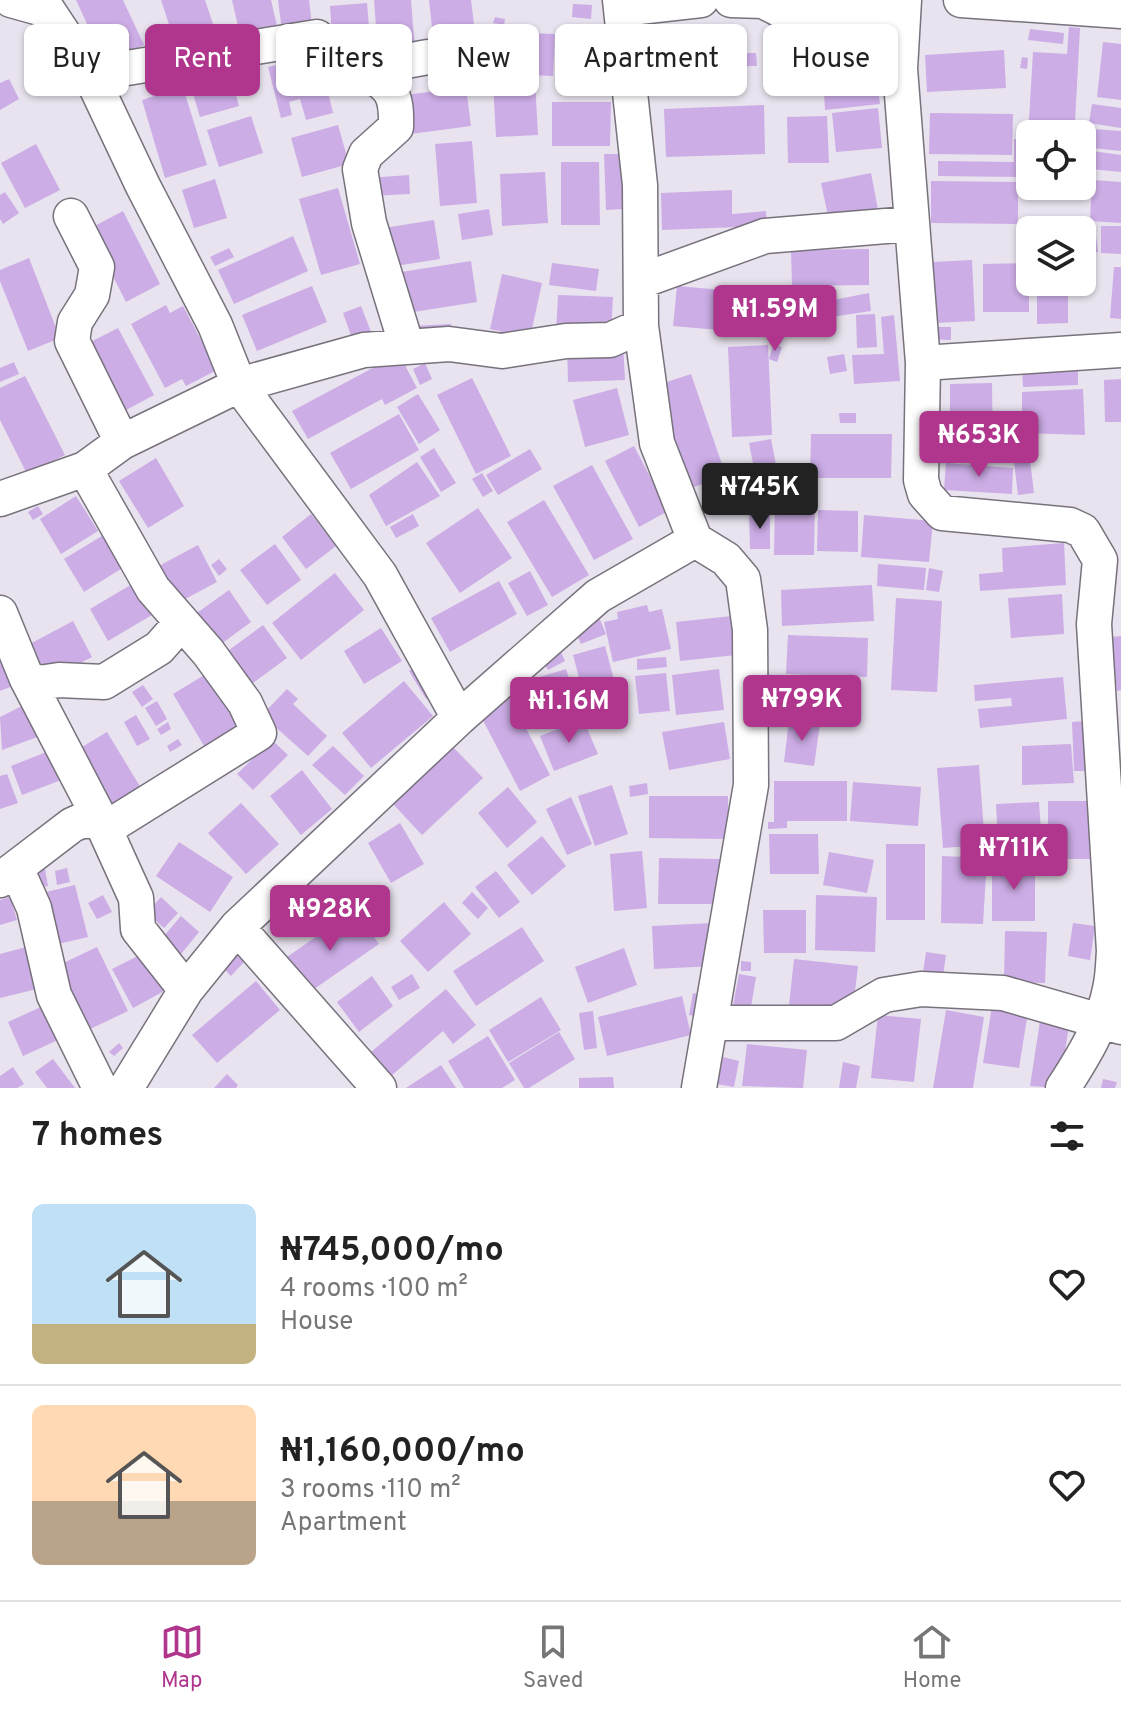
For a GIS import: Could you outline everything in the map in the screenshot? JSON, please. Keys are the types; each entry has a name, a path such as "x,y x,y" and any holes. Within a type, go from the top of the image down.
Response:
{"street":[{"path":"11,0 44,5 57,24"},
{"path":"699,1088 751,785 750,630 743,579 726,559 695,540 657,443 641,326 640,185 620,5 701,0"},
{"path":"731,0 763,1 781,10 806,13 903,8 900,69 923,363 921,480 925,494 942,513 1070,525 1083,531 1100,560 1108,622 1114,951 1110,1025 1091,1043 1063,1088"},
{"path":"961,0 1121,11"},
{"path":"129,68 276,44"},
{"path":"412,60 428,57"},
{"path":"100,96 215,325 239,385 380,575 459,718"},
{"path":"394,96 397,108 396,127 366,154 360,169 369,223 407,347"},
{"path":"71,216 97,267 92,295 75,322 72,341 122,442"},
{"path":"641,281 765,236 910,224"},
{"path":"0,499 85,469 122,442 239,385 364,350 449,344 502,351 566,341 610,340 641,326"},
{"path":"923,363 1121,350"},
{"path":"85,469 153,589 208,652 245,703 259,733 103,825 81,821 72,825 8,874 34,908 54,995 100,1088"},
{"path":"126,1088 186,990 237,927 459,718 598,596 695,540"},
{"path":"0,613 27,679 103,825 136,898 138,929 186,990"},
{"path":"27,679 39,683 59,680 104,682 159,648 182,622"},
{"path":"237,927 379,1088"},
{"path":"710,1023 836,1023 884,995 921,989 1003,993 1110,1025"}],"building":[{"path":"76,0 123,0 144,45 129,52 129,24 87,24"},
{"path":"161,0 205,0 213,24 169,24"},
{"path":"232,0 271,0 276,30 260,34 260,24 238,24"},
{"path":"278,0 309,0 312,24 281,24"},
{"path":"374,0 411,0 415,51 412,51 412,24 376,24"},
{"path":"429,0 471,0 474,24 432,24"},
{"path":"367,3 369,24 331,24 330,6"},
{"path":"573,4 592,5 591,19 572,17"},
{"path":"495,17 505,19 504,24 493,23"},
{"path":"768,22 797,23 797,24"},
{"path":"1069,27 1080,28 1075,120 1029,120 1033,52 1067,54"},
{"path":"1030,29 1064,33 1063,44 1028,40"},
{"path":"539,33 555,34 553,76 539,75"},
{"path":"1103,42 1121,44 1121,100 1097,97"},
{"path":"1004,50 1006,88 927,92 925,55"},
{"path":"747,53 756,53 757,66 747,66"},
{"path":"1022,57 1028,58 1027,69 1020,68"},
{"path":"276,65 276,96 329,96 333,113 306,120 300,99 289,102 292,115 281,118 268,67"},
{"path":"9,79 19,99 0,110 0,83"},
{"path":"428,92 428,96 467,96 471,126 403,135 398,96"},
{"path":"155,96 186,96 207,165 165,178 142,100"},
{"path":"194,96 236,96 239,106 200,117"},
{"path":"494,96 536,96 538,135 496,137"},
{"path":"824,96 879,96 880,104 825,110"},
{"path":"552,102 611,102 610,146 552,146"},
{"path":"1092,104 1121,108 1121,128 1089,120"},
{"path":"764,105 765,154 666,157 664,109"},
{"path":"878,108 882,148 836,152 832,113"},
{"path":"930,113 1013,114 1012,155 929,154"},
{"path":"251,116 263,153 219,167 207,130"},
{"path":"827,116 829,163 788,163 787,117"},
{"path":"338,125 349,164 302,177 291,138"},
{"path":"1096,129 1121,131 1121,151 1096,148"},
{"path":"1016,139 1016,177 938,176 938,161 1014,162"},
{"path":"472,141 477,203 440,206 435,144"},
{"path":"36,144 60,190 25,208 1,163"},
{"path":"1096,152 1121,155 1121,172 1096,170"},
{"path":"604,154 621,154 623,209 606,210"},
{"path":"561,162 599,162 600,225 561,225"},
{"path":"545,172 548,223 502,226 500,174"},
{"path":"871,173 879,215 830,225 821,183"},
{"path":"409,175 410,194 370,196 369,178"},
{"path":"215,179 227,218 194,228 182,190"},
{"path":"1096,180 1121,182 1121,223 1096,221 1096,216 1090,216 1091,200 1096,200"},
{"path":"931,181 1016,182 1016,224 931,223"},
{"path":"338,188 360,264 321,275 299,199"},
{"path":"732,190 732,214 766,211 767,226 662,230 661,193"},
{"path":"5,192 19,213 3,224 0,219 0,195"},
{"path":"489,209 493,235 462,240 458,214"},
{"path":"123,211 160,284 126,302 89,229"},
{"path":"434,220 440,259 389,267 384,228"},
{"path":"1101,226 1121,226 1121,254 1101,253"},
{"path":"293,236 308,271 234,304 218,270"},
{"path":"229,248 234,257 215,266 210,257"},
{"path":"869,249 869,285 792,286 791,250"},
{"path":"29,258 60,338 28,351 0,281 0,270"},
{"path":"972,260 975,321 935,323 932,262"},
{"path":"471,261 477,302 407,313 401,272"},
{"path":"552,263 599,269 596,291 549,285"},
{"path":"1016,263 1016,296 1029,296 1029,312 983,312 983,264"},
{"path":"1114,267 1121,267 1121,319 1110,318"},
{"path":"502,274 542,283 530,338 490,329"},
{"path":"312,286 327,322 257,351 242,315"},
{"path":"677,286 756,293 752,333 673,326"},
{"path":"869,293 871,311 824,318 823,302"},
{"path":"558,295 613,297 611,335 556,332"},
{"path":"1037,296 1068,296 1068,323 1037,324"},
{"path":"166,305 170,313 183,306 217,370 186,386 182,379 165,388 131,324"},
{"path":"361,306 373,337 354,344 343,313"},
{"path":"875,314 877,347 857,348 856,315"},
{"path":"894,315 900,381 854,384 852,355 884,354 881,317"},
{"path":"451,324 452,338 412,340 411,326"},
{"path":"927,327 951,327 951,340 927,339"},
{"path":"118,328 154,395 115,416 79,348"},
{"path":"623,343 625,380 568,382 567,345"},
{"path":"773,344 782,347 777,362 769,359"},
{"path":"768,345 772,435 732,437 728,347"},
{"path":"399,354 417,388 385,405 382,399 308,439 292,411"},
{"path":"844,354 847,371 830,374 827,357"},
{"path":"14,362 19,374 0,382 0,368"},
{"path":"425,363 432,379 420,385 413,369"},
{"path":"1078,364 1078,385 1023,387 1022,367"},
{"path":"691,374 726,476 691,488 655,386"},
{"path":"25,376 65,455 27,474 0,420 0,388"},
{"path":"472,378 511,456 476,474 437,395"},
{"path":"1121,379 1121,422 1105,422 1104,380"},
{"path":"992,383 993,453 950,453 950,384"},
{"path":"617,388 629,435 585,447 573,400"},
{"path":"1083,389 1085,435 1022,433 1022,392"},
{"path":"418,394 440,430 419,444 397,407"},
{"path":"839,413 856,413 856,423 840,423"},
{"path":"399,414 419,450 351,489 330,453"},
{"path":"811,434 892,434 891,478 810,478"},
{"path":"1027,435 1034,493 1018,495 1011,437"},
{"path":"771,439 779,480 757,484 749,443"},
{"path":"634,446 668,511 639,527 605,461"},
{"path":"434,448 456,483 441,492 420,457"},
{"path":"530,449 542,469 498,495 486,475"},
{"path":"156,458 184,506 148,528 119,481"},
{"path":"417,462 440,496 386,526 369,495"},
{"path":"946,463 1013,468 1012,494 944,490"},
{"path":"592,465 633,539 594,560 553,486"},
{"path":"482,473 493,491 483,497 472,479"},
{"path":"76,496 98,531 61,554 40,519"},
{"path":"544,500 589,575 552,597 507,522"},
{"path":"775,501 815,501 814,555 774,555"},
{"path":"38,506 43,514 33,520 28,512"},
{"path":"478,508 512,558 460,593 426,543"},
{"path":"818,510 858,511 858,552 817,551"},
{"path":"749,513 770,513 770,549 750,549"},
{"path":"311,514 336,546 306,569 282,537"},
{"path":"413,514 419,526 396,538 390,527"},
{"path":"864,515 933,521 929,562 861,557"},
{"path":"105,534 124,567 84,592 64,559"},
{"path":"1064,543 1066,585 980,591 979,574 1003,572 1002,548"},
{"path":"275,544 301,580 267,605 240,570"},
{"path":"198,545 217,582 176,604 157,567"},
{"path":"219,559 227,569 219,576 211,565"},
{"path":"878,564 926,568 924,590 877,586"},
{"path":"929,568 943,571 939,592 926,590"},
{"path":"530,571 548,605 527,616 508,583"},
{"path":"335,573 364,610 301,660 272,623"},
{"path":"144,577 162,609 108,641 90,609"},
{"path":"499,581 517,614 450,652 431,618"},
{"path":"872,585 874,621 782,626 781,590"},
{"path":"229,590 251,622 217,647 194,615"},
{"path":"1062,594 1064,634 1011,638 1008,598"},
{"path":"896,598 942,601 937,692 891,690"},
{"path":"647,605 649,612 662,609 671,649 613,662 604,622 618,619 617,612"},
{"path":"598,615 606,634 581,644 574,629"},
{"path":"732,616 736,655 680,661 676,622"},
{"path":"73,621 92,657 45,681 26,646"},
{"path":"263,625 287,658 249,686 225,653"},
{"path":"381,628 402,661 364,684 344,651"},
{"path":"788,635 868,638 867,677 786,674"},
{"path":"1121,636 1121,690 1117,691 1111,637"},
{"path":"0,638 18,684 0,691"},
{"path":"605,646 617,691 585,700 573,655"},
{"path":"559,648 565,661 548,670 541,657"},
{"path":"666,657 667,667 637,670 637,659"},
{"path":"421,664 438,692 426,699 409,671"},
{"path":"566,669 580,712 544,724 530,680"},
{"path":"719,669 724,710 676,715 672,675"},
{"path":"211,671 246,728 207,751 173,694"},
{"path":"666,673 670,711 639,714 635,676"},
{"path":"1063,677 1067,719 980,728 978,709 1012,706 1011,698 975,701 974,685"},
{"path":"404,681 433,716 371,768 342,733"},
{"path":"143,685 153,699 142,707 132,692"},
{"path":"287,689 298,699 293,704 327,736 308,756 262,715"},
{"path":"509,695 550,775 520,791 478,711"},
{"path":"157,701 167,719 156,726 145,708"},
{"path":"26,704 40,736 2,750 0,717"},
{"path":"136,715 150,739 137,746 124,722"},
{"path":"583,719 598,754 554,771 540,736"},
{"path":"789,720 820,724 814,766 784,762"},
{"path":"1085,721 1087,771 1074,771 1072,722"},
{"path":"168,722 171,729 161,735 157,729"},
{"path":"724,722 730,759 669,770 662,732"},
{"path":"107,732 141,788 106,809 72,753"},
{"path":"178,739 182,745 170,752 167,746"},
{"path":"272,740 288,755 253,790 237,774"},
{"path":"1071,744 1074,783 1022,785 1022,746"},
{"path":"333,746 364,776 345,795 312,765"},
{"path":"453,747 483,778 422,835 393,804"},
{"path":"49,751 61,780 22,795 11,766"},
{"path":"979,765 985,845 943,848 937,768"},
{"path":"302,770 332,809 301,835 270,796"},
{"path":"7,774 18,803 0,809 0,776"},
{"path":"774,781 847,781 847,821 787,821 787,828 768,829 768,822 774,822"},
{"path":"853,782 921,787 918,826 850,821"},
{"path":"647,783 648,794 630,797 629,786"},
{"path":"612,785 628,834 595,846 578,796"},
{"path":"508,787 537,822 507,848 478,813"},
{"path":"649,796 728,796 728,839 649,838"},
{"path":"571,797 592,844 567,855 546,809"},
{"path":"1048,801 1097,801 1097,859 1048,859"},
{"path":"1039,802 1043,861 999,862 996,804"},
{"path":"241,803 279,844 246,874 208,833"},
{"path":"400,823 424,864 391,883 368,843"},
{"path":"769,834 818,834 819,874 770,874"},
{"path":"542,836 566,866 532,895 507,865"},
{"path":"179,842 233,877 210,912 156,876"},
{"path":"886,844 925,844 925,920 886,920"},
{"path":"642,851 647,908 614,911 610,854"},
{"path":"829,852 874,860 867,893 823,885"},
{"path":"942,856 987,858 983,924 941,923"},
{"path":"659,858 720,859 720,904 658,904"},
{"path":"992,863 1035,863 1035,921 992,921"},
{"path":"44,864 48,886 34,888 30,866"},
{"path":"67,868 70,882 57,885 55,871"},
{"path":"496,871 520,902 499,918 475,887"},
{"path":"75,885 88,937 50,946 38,894"},
{"path":"472,892 488,908 478,919 462,903"},
{"path":"103,895 112,912 97,919 88,903"},
{"path":"816,895 877,897 875,952 815,950"},
{"path":"10,897 17,920 0,925 0,900"},
{"path":"161,897 178,913 164,928 147,913"},
{"path":"444,902 471,934 428,972 400,941"},
{"path":"355,910 379,944 304,996 281,961"},
{"path":"763,910 806,910 806,953 764,953"},
{"path":"181,916 199,932 177,959 158,943"},
{"path":"712,923 714,966 654,969 652,926"},
{"path":"1073,923 1095,926 1090,960 1068,956"},
{"path":"522,927 544,961 476,1006 453,971"},
{"path":"1005,931 1047,932 1045,983 1004,982"},
{"path":"30,946 41,988 0,998 0,954"},
{"path":"97,947 128,1011 86,1031 55,967"},
{"path":"624,948 637,985 588,1003 575,967"},
{"path":"146,952 166,990 133,1008 112,969"},
{"path":"926,952 946,955 941,989 921,986"},
{"path":"235,953 244,962 231,976 222,967"},
{"path":"794,959 858,966 853,1008 788,1014"},
{"path":"741,961 751,962 751,971 741,971"},
{"path":"412,974 420,988 399,1000 391,987"},
{"path":"739,974 756,977 749,1019 731,1016"},
{"path":"372,976 393,1006 359,1032 337,1002"},
{"path":"256,981 280,1010 217,1063 192,1035"},
{"path":"446,989 476,1025 453,1044 443,1031 391,1076 371,1052"},
{"path":"693,993 705,995 701,1017 689,1015"},
{"path":"682,996 691,1035 607,1056 598,1017"},
{"path":"541,997 561,1030 508,1062 489,1030"},
{"path":"43,1006 58,1040 23,1056 8,1022"},
{"path":"992,1006 1028,1012 1019,1068 983,1063"},
{"path":"946,1010 984,1017 973,1088 933,1088"},
{"path":"593,1011 597,1048 584,1050 579,1013"},
{"path":"878,1015 921,1019 914,1082 871,1078"},
{"path":"1040,1021 1069,1026 1059,1088 1030,1086"},
{"path":"559,1032 575,1059 529,1088 524,1088 509,1063"},
{"path":"488,1036 515,1080 502,1088 464,1088 448,1061"},
{"path":"119,1043 123,1048 114,1056 109,1052"},
{"path":"747,1044 807,1050 803,1088 742,1086"},
{"path":"723,1057 739,1061 734,1087 717,1084"},
{"path":"53,1059 75,1088 47,1088 35,1072"},
{"path":"843,1062 860,1066 856,1088 839,1088"},
{"path":"441,1065 456,1088 406,1088"},
{"path":"13,1067 24,1084 17,1088 0,1088 0,1076"},
{"path":"227,1074 238,1085 236,1088 214,1088"},
{"path":"613,1077 614,1088 579,1088 579,1078"},
{"path":"1103,1079 1117,1082 1115,1088 1101,1088"}]}
